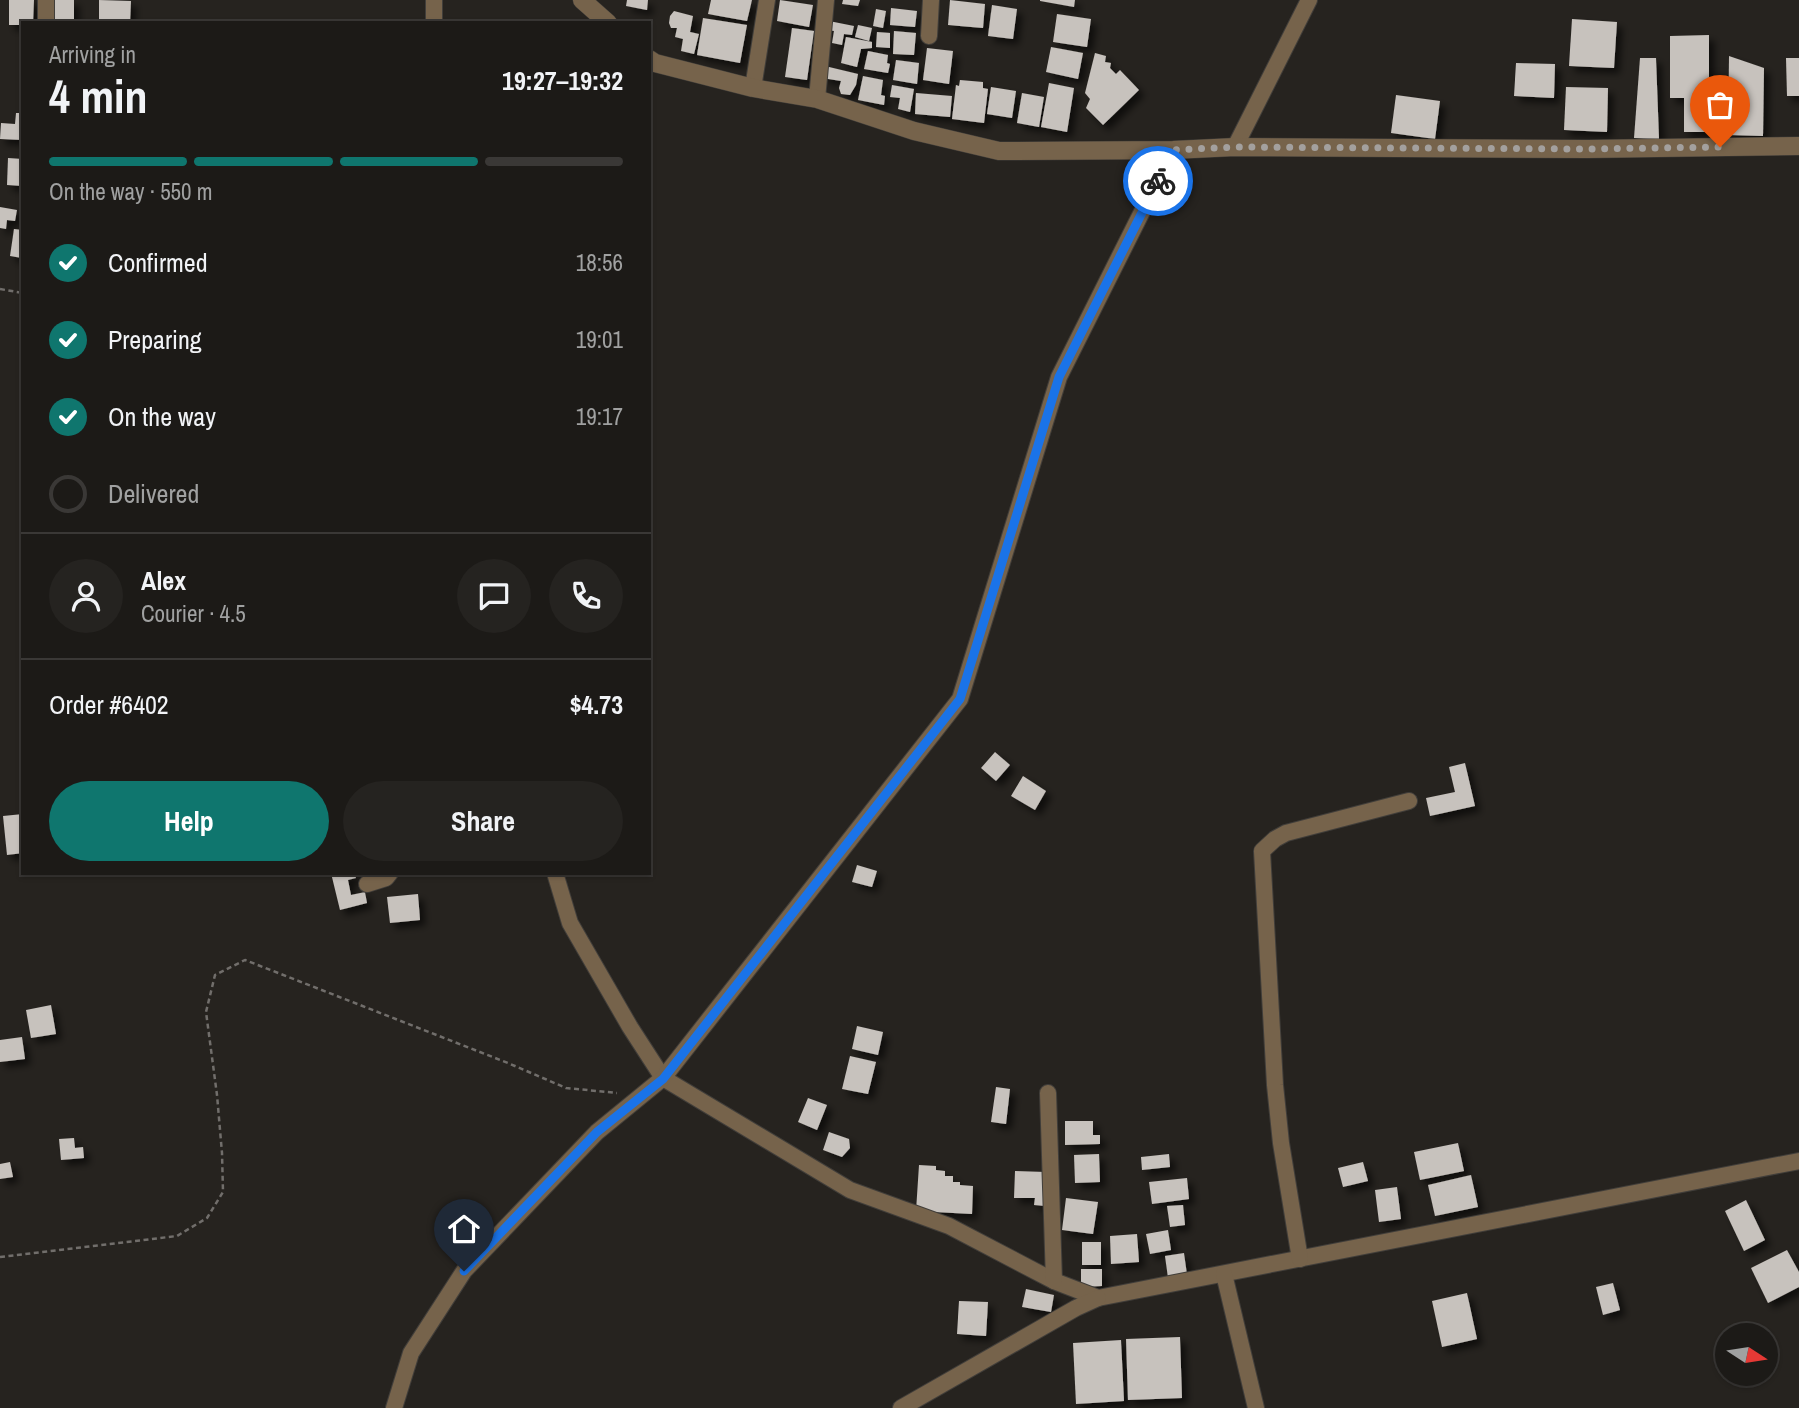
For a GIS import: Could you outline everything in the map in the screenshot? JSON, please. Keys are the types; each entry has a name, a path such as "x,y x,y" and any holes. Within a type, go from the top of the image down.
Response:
{"street":[{"path":"46,0 46,21"},
{"path":"434,0 434,21"},
{"path":"582,0 606,21"},
{"path":"753,88 767,0"},
{"path":"817,99 826,0"},
{"path":"929,36 931,0"},
{"path":"1235,147 1308,0"},
{"path":"651,60 753,88 817,99 914,131 999,151 1235,147 1588,149 1799,146"},
{"path":"394,1408 411,1353 464,1271 597,1132 663,1079 960,699 1059,377 1173,150"},
{"path":"1300,1259 1280,1132 1262,851 1286,833 1409,801"},
{"path":"367,884 388,875"},
{"path":"556,875 570,923 663,1079 850,1190 948,1226 1054,1281 1098,1298"},
{"path":"1048,1093 1054,1281"},
{"path":"901,1408 1098,1298 1799,1161"},
{"path":"1224,1274 1256,1408"}],"path":[{"path":"0,289 21,293"},
{"path":"0,1257 177,1236 207,1218 223,1192 217,1095 206,1012 215,975 245,960 566,1088 641,1096"}],"building":[{"path":"9,0 34,0 33,21 9,25"},
{"path":"49,0 74,0 74,21 49,21"},
{"path":"99,0 131,1 130,21 99,21"},
{"path":"627,0 648,0 647,10 626,6"},
{"path":"711,0 752,0 747,21 708,14"},
{"path":"780,0 813,5 809,27 777,21"},
{"path":"843,0 860,0 858,6 842,4"},
{"path":"950,0 985,4 983,28 948,25"},
{"path":"1040,0 1075,0 1074,7"},
{"path":"992,5 1017,9 1013,39 988,36"},
{"path":"891,8 917,11 915,27 890,25"},
{"path":"876,9 886,11 883,28 873,26"},
{"path":"674,11 693,16 690,32 699,34 694,54 681,51 683,39 675,37 677,28 671,28 669,23"},
{"path":"1057,14 1091,19 1087,47 1053,42"},
{"path":"703,18 747,25 740,63 697,55"},
{"path":"1572,19 1617,22 1614,68 1569,66"},
{"path":"829,21 854,26 852,35 844,34 842,45 832,43 834,31 827,30"},
{"path":"858,25 872,28 869,41 855,37"},
{"path":"792,28 814,31 807,80 785,77"},
{"path":"894,31 916,33 914,55 893,54"},
{"path":"877,32 890,33 890,48 876,47"},
{"path":"1709,35 1709,132 1684,132 1684,98 1670,98 1670,36"},
{"path":"846,37 872,42 872,48 861,49 857,67 841,63"},
{"path":"1051,47 1083,53 1078,79 1046,72"},
{"path":"927,48 953,51 949,84 923,80"},
{"path":"868,51 888,55 888,73 864,69"},
{"path":"1095,53 1106,56 1105,62 1111,63 1110,68 1116,74 1120,70 1139,90 1103,125 1086,108 1090,99 1085,93"},
{"path":"1729,56 1764,68 1763,136 1728,135"},
{"path":"1640,58 1656,58 1659,139 1634,138"},
{"path":"1786,58 1799,58 1799,96 1787,96"},
{"path":"896,60 919,63 917,84 893,80"},
{"path":"1516,63 1555,64 1554,98 1514,96"},
{"path":"825,66 858,74 850,95 841,94 841,81 822,78"},
{"path":"863,76 883,80 881,95 885,96 884,105 858,100"},
{"path":"960,80 983,82 983,88 988,89 984,123 952,119 956,85 959,86"},
{"path":"1049,83 1074,88 1067,132 1041,127"},
{"path":"892,85 914,89 910,112 898,109 900,98 890,97"},
{"path":"991,87 1016,91 1012,118 987,114"},
{"path":"1566,87 1608,88 1607,132 1564,130"},
{"path":"916,93 952,96 950,117 915,114"},
{"path":"1022,93 1044,97 1039,127 1017,123"},
{"path":"1396,95 1440,101 1435,139 1391,133"},
{"path":"16,113 21,113 21,140 0,139 1,123 15,124"},
{"path":"8,158 21,159 21,186 7,185"},
{"path":"0,207 17,210 15,221 7,220 6,229 0,228"},
{"path":"14,229 21,230 21,258 10,256"},
{"path":"995,752 1010,765 996,781 981,768"},
{"path":"1465,763 1475,806 1430,816 1426,798 1455,792 1449,767"},
{"path":"1023,776 1046,791 1035,810 1011,796"},
{"path":"21,814 21,853 7,855 3,816"},
{"path":"857,865 877,871 872,887 852,882"},
{"path":"331,875 355,875 356,878 348,880 351,895 365,892 367,903 340,910"},
{"path":"418,894 420,920 390,923 387,897"},
{"path":"51,1005 56,1034 31,1038 26,1010"},
{"path":"857,1026 883,1032 878,1055 852,1049"},
{"path":"22,1037 25,1059 0,1062 0,1040"},
{"path":"850,1056 876,1062 868,1094 842,1089"},
{"path":"996,1087 1010,1089 1006,1124 991,1122"},
{"path":"808,1098 827,1105 817,1130 798,1122"},
{"path":"1065,1121 1093,1121 1093,1135 1100,1135 1100,1144 1065,1145"},
{"path":"829,1132 849,1139 850,1148 842,1157 823,1150"},
{"path":"74,1138 75,1148 83,1147 84,1158 61,1160 59,1139"},
{"path":"1458,1143 1464,1171 1420,1180 1414,1152"},
{"path":"1099,1154 1100,1182 1075,1183 1074,1155"},
{"path":"1169,1154 1170,1167 1142,1170 1141,1157"},
{"path":"10,1162 13,1177 0,1179 0,1164"},
{"path":"1363,1162 1368,1181 1343,1187 1338,1168"},
{"path":"919,1165 936,1166 936,1170 945,1171 945,1176 953,1176 953,1182 973,1186 972,1214 916,1211"},
{"path":"1015,1171 1046,1172 1045,1206 1034,1205 1035,1198 1014,1198"},
{"path":"1471,1175 1478,1207 1435,1216 1428,1185"},
{"path":"1187,1178 1189,1199 1152,1204 1149,1182"},
{"path":"1397,1187 1401,1219 1379,1222 1375,1190"},
{"path":"1066,1198 1098,1202 1093,1234 1062,1230"},
{"path":"1746,1200 1765,1240 1744,1251 1725,1211"},
{"path":"1183,1205 1185,1225 1170,1227 1167,1206"},
{"path":"1168,1230 1171,1250 1150,1254 1146,1234"},
{"path":"1137,1234 1139,1262 1111,1264 1110,1236"},
{"path":"1082,1242 1101,1242 1101,1265 1082,1265"},
{"path":"1787,1250 1799,1272 1799,1287 1768,1303 1751,1268"},
{"path":"1184,1253 1187,1275 1168,1278 1165,1256"},
{"path":"1081,1269 1102,1269 1102,1286 1081,1287"},
{"path":"1613,1283 1620,1310 1603,1315 1596,1287"},
{"path":"1026,1289 1054,1295 1051,1312 1022,1307"},
{"path":"1467,1293 1477,1339 1442,1347 1432,1301"},
{"path":"959,1301 988,1302 986,1336 957,1334"},
{"path":"1180,1337 1182,1398 1128,1400 1126,1339"},
{"path":"1121,1340 1124,1401 1076,1404 1073,1343"}],"way so far":[{"path":"1158,181 1173,150 1235,147 1720,147"}],"route":[{"path":"464,1271 597,1132 663,1079 960,699 1059,377 1158,181"}]}
